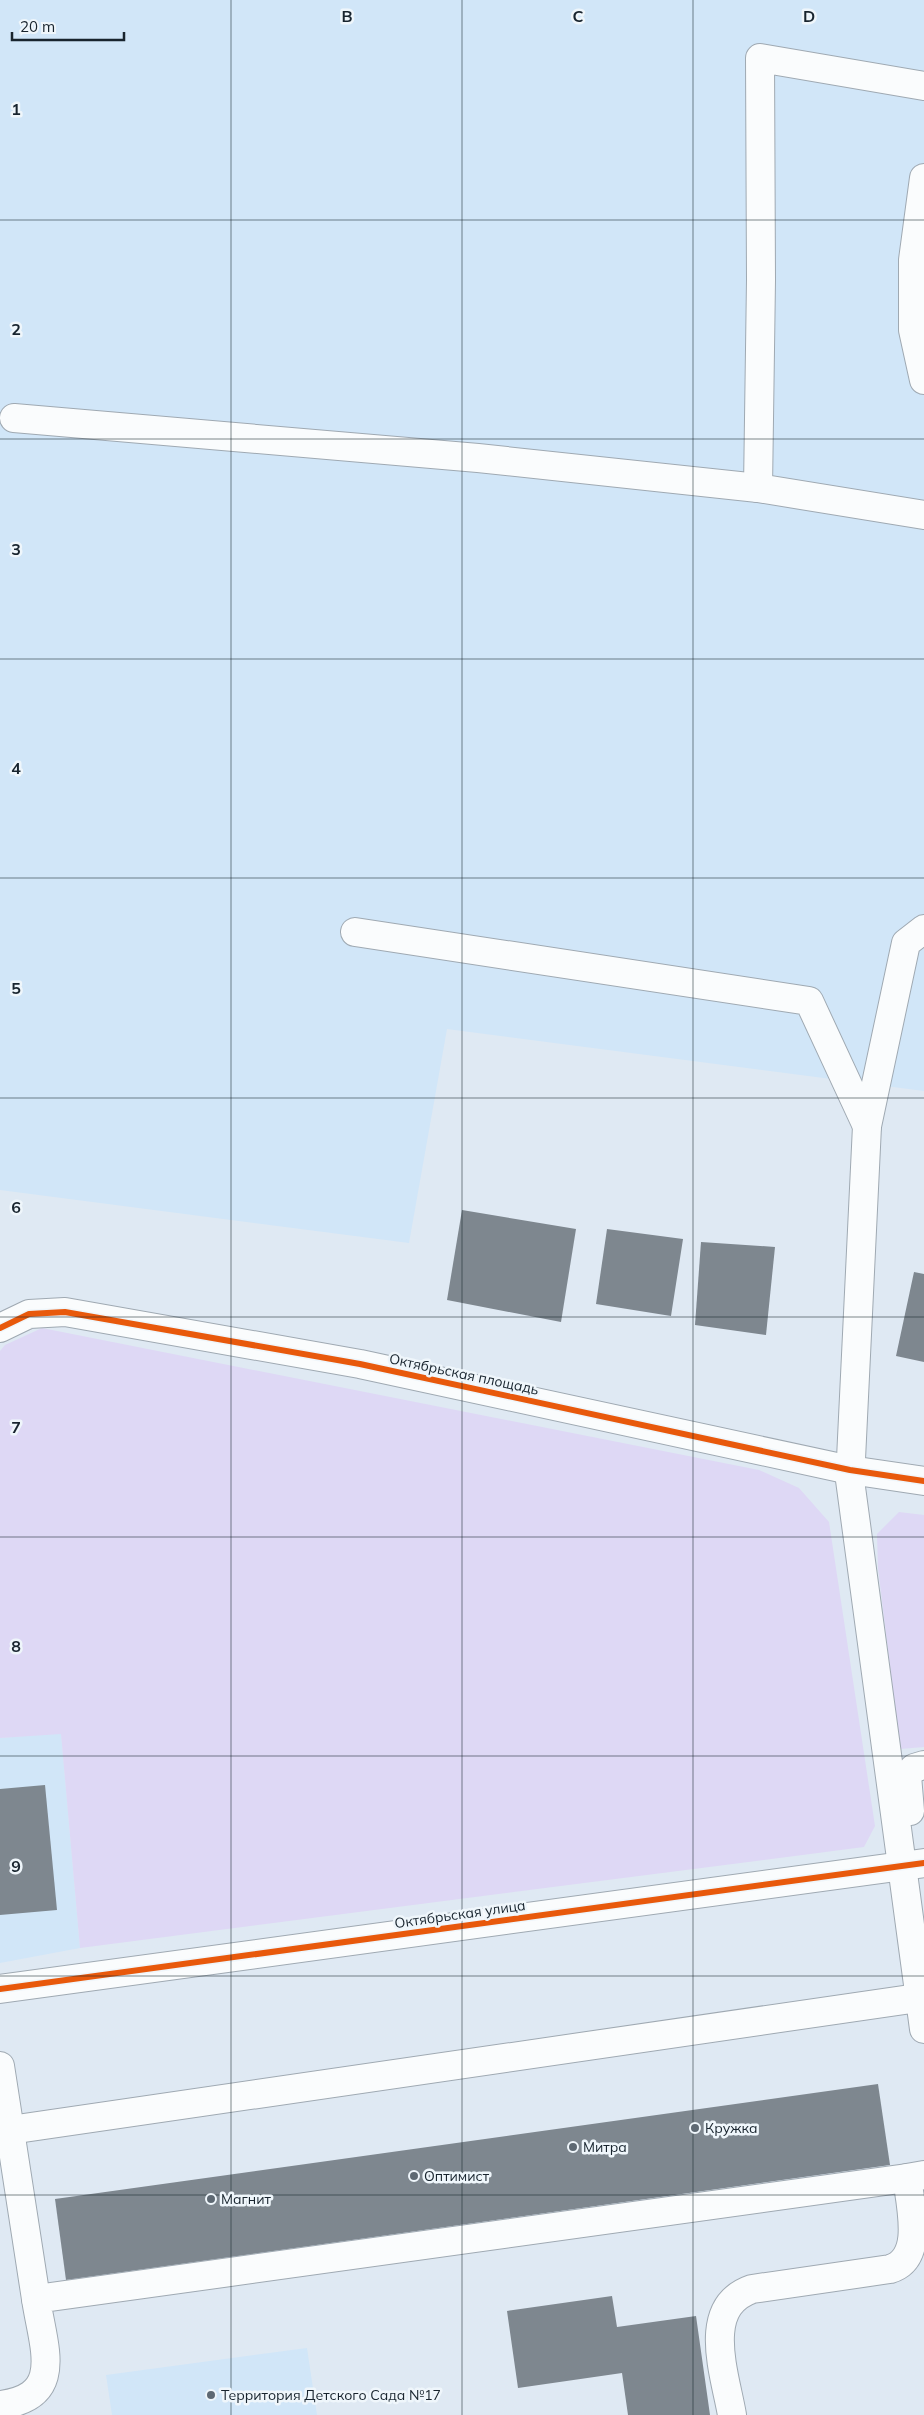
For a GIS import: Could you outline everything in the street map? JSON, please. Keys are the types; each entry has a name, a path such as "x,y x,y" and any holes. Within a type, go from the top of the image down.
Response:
{"street":[{"path":"758,488 761,280 760,58 924,86"},
{"path":"924,178 914,260 913,330 924,380"},
{"path":"14,418 478,458 758,488 924,515"},
{"path":"914,1865 850,1480 850,1470 866,1126 906,943 924,929"},
{"path":"355,932 809,1001 866,1126"},
{"name":"Октябрьская площадь","path":"0,1328 29,1314 64,1312 360,1364 850,1470 924,1481"},
{"path":"924,1765 911,1770 907,1776 906,1784 914,1865 924,2029"},
{"name":"Октябрьская улица","path":"0,1990 914,1865"},
{"path":"10,2130 922,1998"},
{"path":"0,2066 45,2368 42,2385 37,2392 22,2402 0,2406"},
{"path":"36,2299 915,2177 916,2236 913,2254 906,2262 890,2269 752,2289 743,2292 729,2303 722,2318 720,2335 732,2415"}],"shaded area":[{"path":"0,0 924,0 924,1091 447,1029 409,1243 0,1190"},
{"path":"42,1328 759,1470 799,1488 829,1522 875,1826 864,1847 80,1948 61,1734 0,1738 0,1351 5,1345"},
{"path":"899,1512 924,1515 924,1747 900,1749 878,1568 877,1534"},
{"path":"61,1733 80,1948 0,1963 0,1738"},
{"name":"Территория Детского Сада №17","path":"307,2348 317,2415 112,2415 106,2375"}],"building":[{"path":"462,1210 576,1229 561,1322 447,1300"},
{"path":"607,1229 683,1239 671,1316 596,1304"},
{"path":"701,1242 775,1247 766,1335 695,1325"},
{"path":"914,1272 924,1274 924,1362 896,1356"},
{"path":"45,1785 57,1910 0,1915 0,1789"},
{"path":"878,2084 890,2165 66,2280 55,2199"},
{"path":"612,2296 617,2327 696,2316 710,2415 628,2415 622,2373 518,2388 507,2311"}],"cycle path":[{"path":"0,1328 29,1314 65,1312 360,1364 850,1470 924,1481"},
{"path":"0,1989 924,1863"}],"place":[{"name":"Кружка","path":"695,2128"},
{"name":"Митра","path":"573,2147"},
{"name":"Оптимист","path":"414,2176"},
{"name":"Магнит","path":"211,2199"},
{"name":"Территория Детского Сада №17","path":"211,2395"}]}
